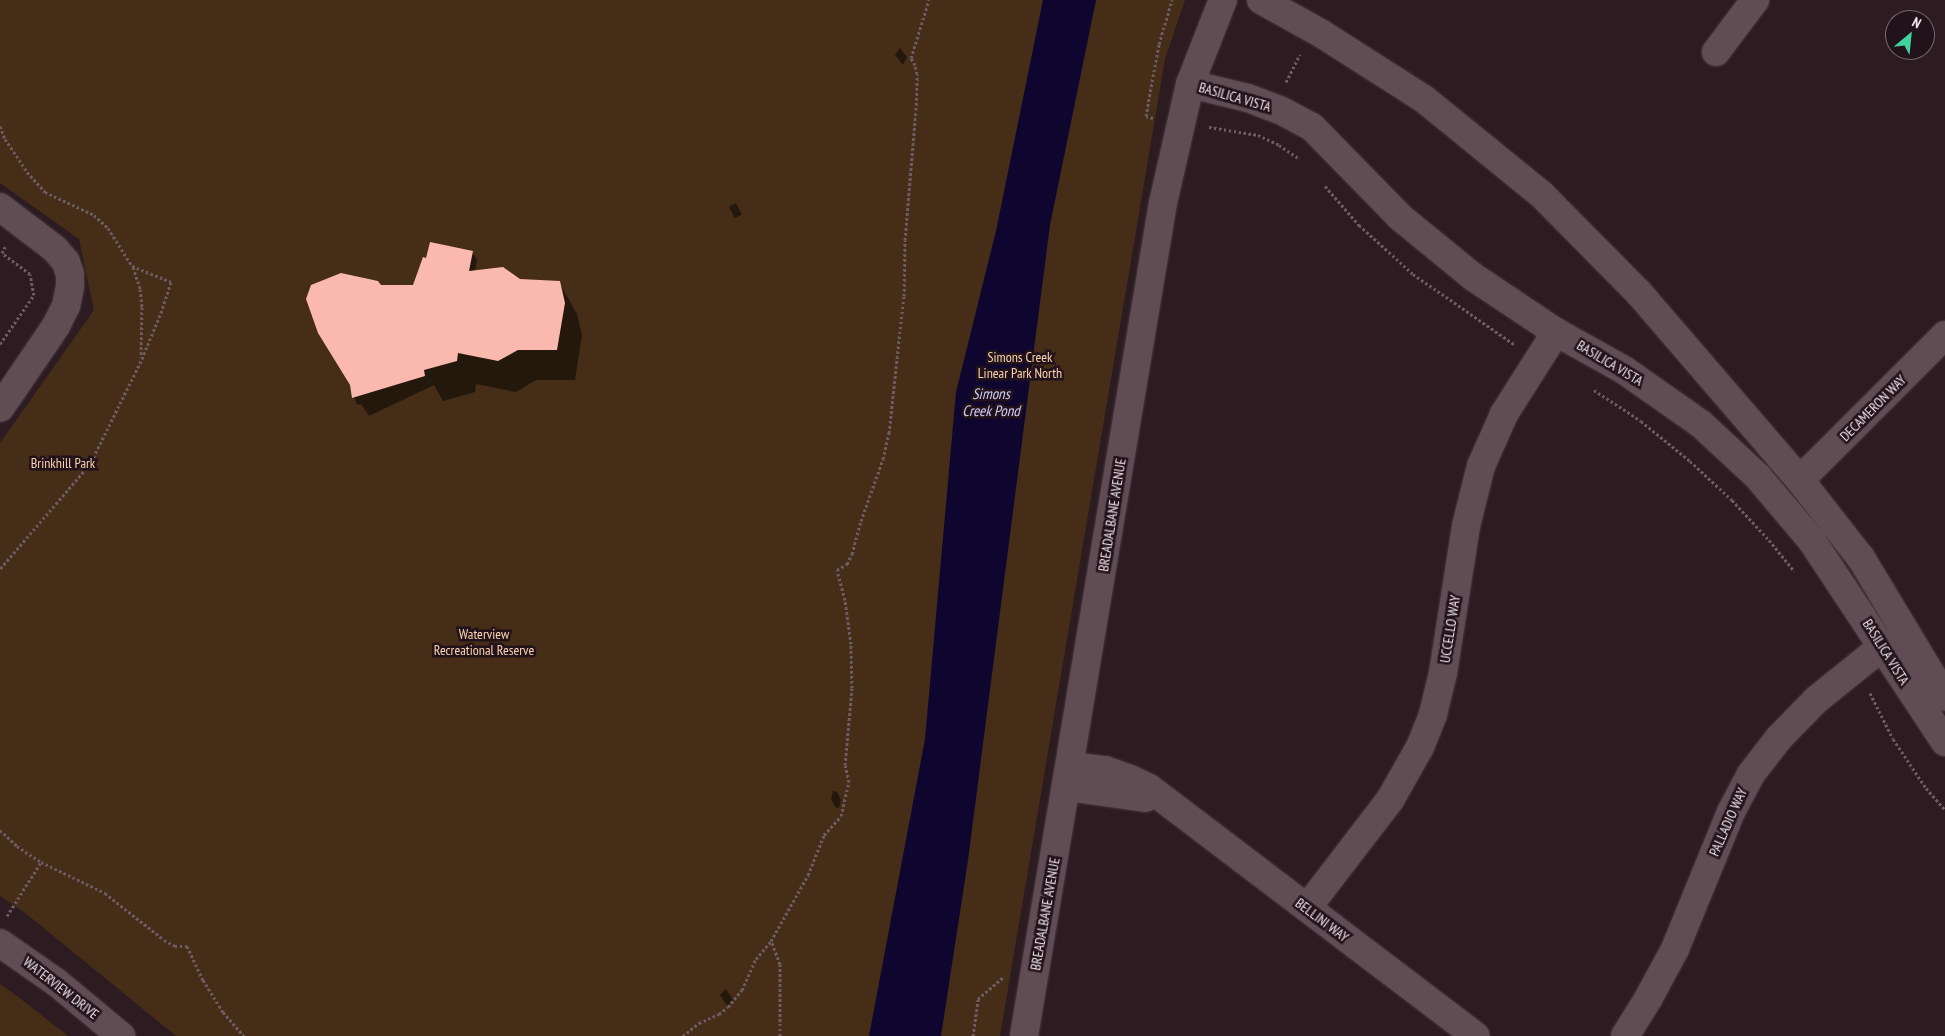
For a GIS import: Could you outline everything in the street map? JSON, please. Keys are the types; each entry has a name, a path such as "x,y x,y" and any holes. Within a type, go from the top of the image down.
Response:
{"street":[{"name":"BREADALBANE AVENUE","path":"1024,1036 1069,777 1163,203 1179,124 1190,84 1223,0"},
{"name":"BASILICA VISTA","path":"1261,0 1313,29 1424,99 1542,195 1639,293 1800,480 1861,558 1945,698"},
{"path":"1716,52 1755,0"},
{"name":"BASILICA VISTA","path":"1190,84 1248,98 1272,107 1312,127 1400,218 1472,276 1556,332 1624,370 1701,424 1758,477 1812,540 1945,742"},
{"path":"0,408 56,326 66,306 70,288 70,274 66,262 55,249 11,214"},
{"name":"UCCELLO WAY","path":"1307,908 1390,800 1420,746 1433,714 1443,673 1466,526 1481,466 1504,414 1556,332"},
{"name":"DECAMERON WAY","path":"1800,480 1945,335"},
{"name":"PALLADIO WAY","path":"1624,1036 1648,999 1675,950 1731,812 1750,774 1778,738 1816,700 1883,646"},
{"name":"BELLINI WAY","path":"1069,777 1168,804 1476,1036"},
{"name":"WATERVIEW DRIVE","path":"3,931 56,982 121,1036"}],"path":[{"path":"683,1036 699,1023 728,1007 742,990 756,959 771,941 808,875 824,835 841,816 849,782 845,765 852,688 851,644 845,600 838,570 847,564 852,554 861,521 883,459 889,433 904,296 905,240 916,110 917,74 911,58 929,0"},
{"path":"1258,135 1313,29"},
{"path":"0,126 5,139 27,172 45,192 94,215 108,228 132,266 140,289 142,307 141,361"},
{"path":"0,344 34,295 30,274 2,253 11,214 45,192"},
{"path":"0,569 90,464 141,361 160,316 171,282 132,266"},
{"path":"1506,339 1539,358"},
{"path":"1588,386 1641,421 1690,462 1732,500 1796,573"},
{"path":"1856,667 1894,739 1926,788 1945,810"},
{"path":"0,830 17,846 41,862 105,893 164,940 174,946 187,946 203,980 224,1012 244,1036"},
{"path":"3,931 41,862"},
{"path":"771,941 780,964 780,1036"},
{"path":"973,1036 978,999 1040,945"}],"green space":[{"name":"Waterview Recreational Reserve","path":"0,0 1185,0 1165,59 1000,1036 176,1036 24,912 0,896 0,443 94,310 79,239 0,183"},
{"path":"0,984 21,999 68,1036 0,1036"}],"water":[{"name":"Simons Creek Pond","path":"1043,0 1096,0 1050,225 968,860 941,1036 869,1036 925,739 956,392 996,231"}],"building":[{"path":"430,242 473,251 469,271 503,267 520,279 560,281 565,303 557,350 518,350 498,361 458,353 457,361 424,370 425,376 352,398 350,385 318,333 306,299 311,285 341,273 378,281 381,285 413,285 423,257 426,258"}],"park label":[{"name":"Simons Creek Linear Park North","path":"1020,366"},
{"name":"Brinkhill Park","path":"63,463"}]}
